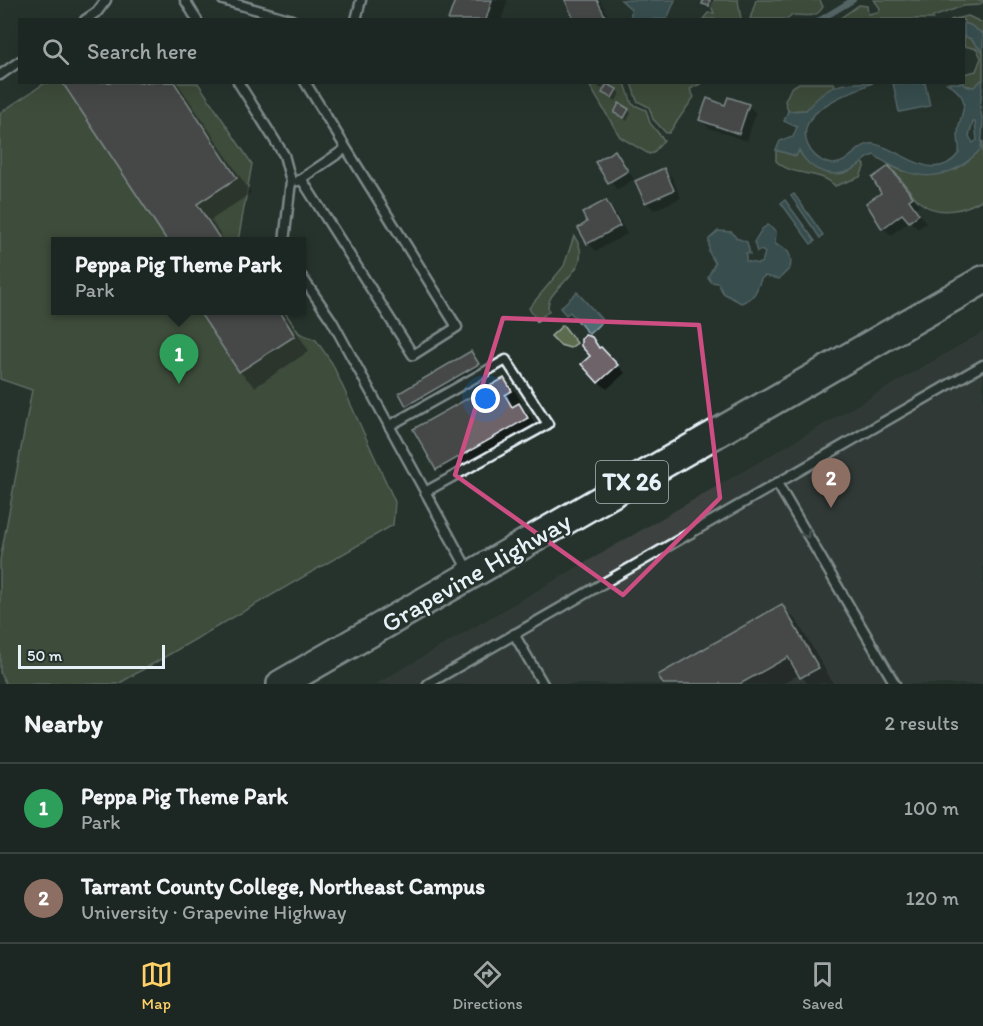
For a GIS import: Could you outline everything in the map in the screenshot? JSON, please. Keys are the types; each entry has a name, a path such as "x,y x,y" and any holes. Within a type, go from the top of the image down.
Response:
{"main road":[{"name":"Grapevine Highway","path":"281,684 983,280"}],"lane":[{"path":"88,18 97,12 106,0"},
{"path":"184,0 196,18"},
{"path":"223,0 265,15 281,18"},
{"path":"356,18 361,0"},
{"path":"0,75 18,62"},
{"path":"239,84 284,155 291,181 285,237"},
{"path":"302,180 413,355 457,327 306,84"},
{"path":"291,181 302,180 345,149"},
{"path":"306,283 332,321 470,575"},
{"path":"389,426 506,360 548,424 425,492"},
{"path":"428,684 983,365"},
{"path":"777,483 895,684"},
{"path":"514,634 543,684"}],"highlighted area":[{"path":"503,318 699,325 720,498 623,595 455,475"}],"shaded area":[{"path":"983,332 983,684 376,684"}],"green space":[{"path":"714,0 738,0 741,18 704,18 708,13 714,13 711,6"},
{"path":"756,0 820,0 823,7 813,15 791,15 789,18 750,18"},
{"path":"874,0 983,0 980,5 963,6 933,18 840,18 859,5 867,6 868,14 878,12 880,8"},
{"path":"968,16 983,23 983,34 965,23 965,18 959,18"},
{"path":"965,36 971,39 983,52 983,79 974,87 964,85 965,74 976,71 981,58 977,49 965,46"},
{"path":"44,84 199,84 252,164 239,237 51,237 51,315 287,315 299,333 316,340 332,363 395,502 393,525 118,684 6,684 0,672 0,560 32,390 0,379 0,113"},
{"path":"589,84 625,84 632,104 646,110 650,123 664,140 653,153 649,154 620,137"},
{"path":"632,84 700,84 690,89 694,97 669,133 666,133 653,119 649,107 637,101"},
{"path":"797,84 835,85 806,110 788,111 785,101 791,88"},
{"path":"983,141 983,199 961,209 936,210 921,203 887,164 902,171 955,170 977,153"},
{"path":"798,149 810,163 827,171 846,171 862,162 865,165 860,177 835,186 822,177 790,170 776,161 776,150 796,156"},
{"path":"574,236 580,249 580,260 553,295 549,303 549,311 537,321 529,308 564,266"},
{"path":"563,325 577,343 570,348 560,345 551,336"}],"water":[{"path":"621,0 675,0 667,18 631,18 631,9"},
{"path":"965,23 983,34 983,52 971,39 965,36"},
{"path":"983,79 980,108 983,122 981,149 968,161 942,174 929,176 902,171 874,155 847,172 831,174 809,164 799,150 796,156 776,150 780,141 793,137 797,127 784,121 788,111 806,110 821,95 836,86 870,84 837,98 814,115 807,126 806,138 815,156 827,163 840,163 863,146 874,144 916,163 938,166 949,163 959,153 958,134 964,107 961,96 948,84 964,84 974,87","holes":["973,122 975,122 977,140 973,143 969,136"]},
{"path":"893,84 925,84 930,106 899,112"},
{"path":"794,194 823,235 820,238 791,196"},
{"path":"785,200 815,241 811,244 781,203"},
{"path":"768,225 776,231 775,244 788,253 791,259 790,268 779,279 765,276 761,279 752,297 741,303 723,293 718,283 711,282 708,277 715,263 709,252 709,239 718,231 732,232 736,238 747,242 750,254 746,253 746,261 758,264 762,262 765,253 761,250 757,252 754,242 762,229"},
{"path":"577,292 603,321 589,334 570,312 566,315 560,308"}],"building":[{"path":"455,0 492,0 487,18 449,18"},
{"path":"565,0 597,0 606,18 573,18"},
{"path":"703,0 710,0 709,6 702,4"},
{"path":"63,84 175,84 237,178 197,204 219,237 165,237"},
{"path":"607,84 617,89 612,98 602,93"},
{"path":"728,97 749,104 739,134 699,120 707,98 725,105"},
{"path":"619,103 629,109 624,118 614,113"},
{"path":"615,150 628,171 608,183 595,162"},
{"path":"889,166 913,197 909,200 919,214 909,222 902,214 882,229 866,203 881,193 872,178"},
{"path":"664,168 674,190 645,203 635,181"},
{"path":"606,200 620,226 587,244 578,228 587,222 582,213"},
{"path":"201,315 282,315 295,336 239,372"},
{"path":"585,335 592,337 599,348 601,347 618,365 598,383 581,364 590,356 581,346 581,339"},
{"path":"471,351 479,364 406,406 399,393"},
{"path":"504,378 512,391 505,395 512,407 519,403 528,418 436,470 413,429"},
{"path":"782,604 819,668 800,678 788,657 740,684 663,684 658,675"}],"waterway":[{"path":"823,18 853,0"}],"place":[{"name":"Peppa Pig Theme Park","path":"179,384"},
{"name":"Tarrant County College, Northeast Campus","path":"831,508"}]}
